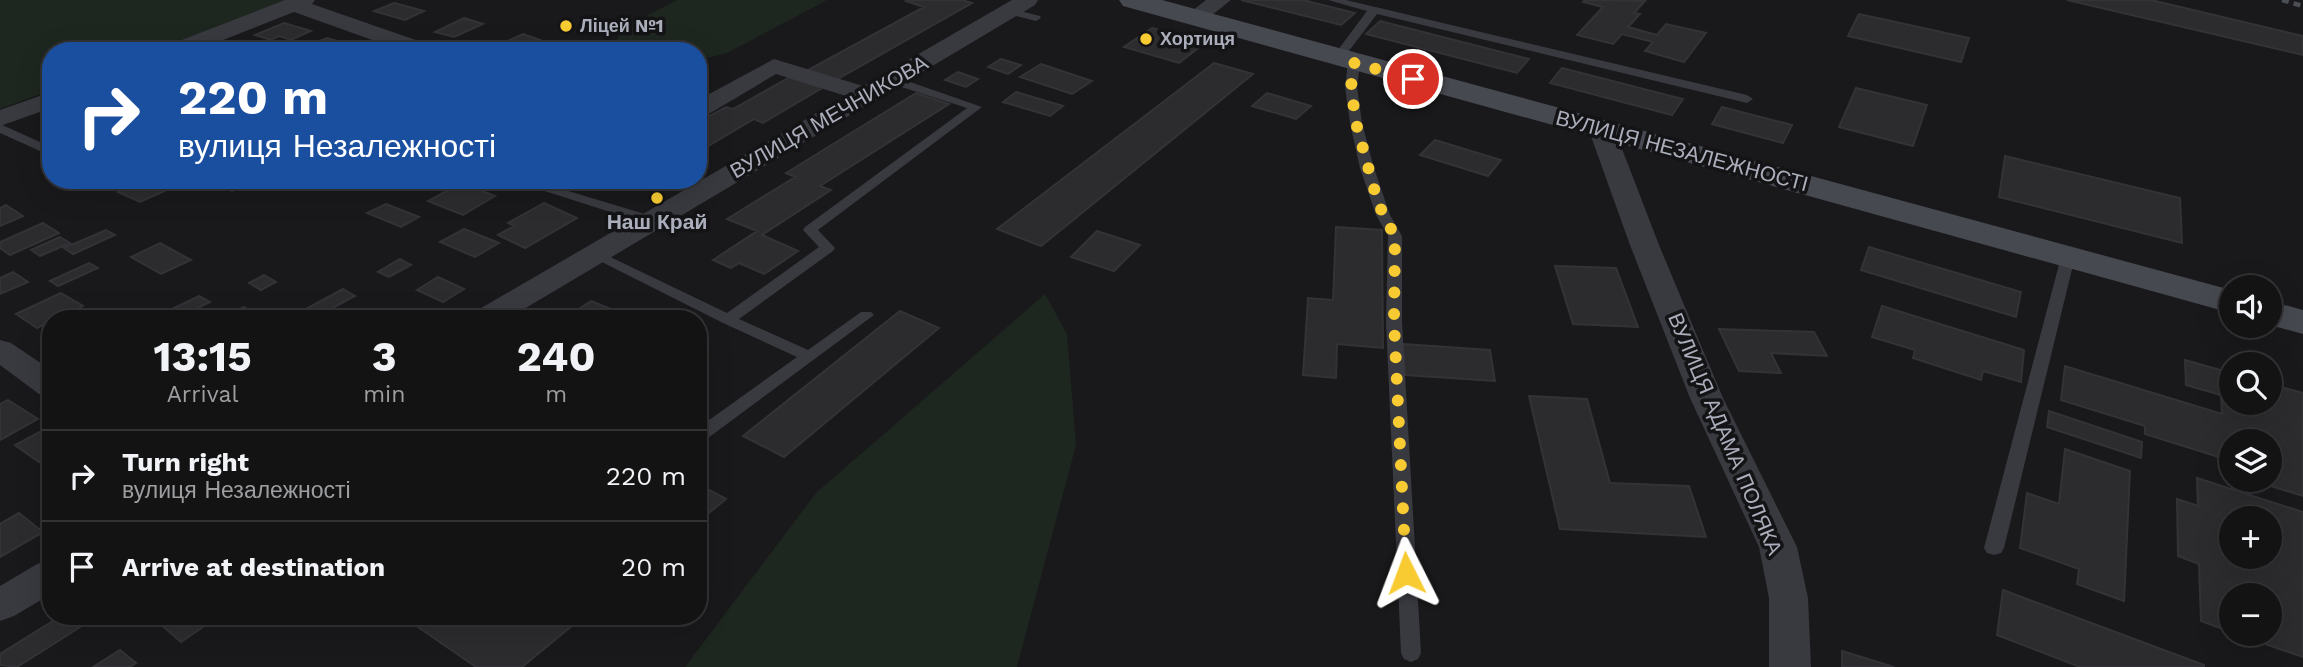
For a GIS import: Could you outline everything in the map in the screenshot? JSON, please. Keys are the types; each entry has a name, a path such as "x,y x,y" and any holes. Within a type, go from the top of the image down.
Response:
{"main road":[{"name":"ВУЛИЦЯ НЕЗАЛЕЖНОСТІ","path":"1132,0 2219,299"},
{"path":"2282,316 2303,322"}],"street":[{"path":"1194,18 1220,0"},
{"path":"197,42 298,2 402,42"},
{"name":"ВУЛИЦЯ МЕЧНИКОВА","path":"707,188 893,80 1023,10"},
{"path":"707,105 774,66 867,95"},
{"path":"0,119 42,103"},
{"name":"ВУЛИЦЯ АДАМА ПОЛЯКА","path":"1601,128 1629,207 1724,438 1772,532 1786,583 1791,628 1790,667"},
{"name":"ВУЛИЦЯ МЕЧНИКОВА","path":"501,310 706,189"},
{"path":"0,350 42,380"},
{"path":"0,605 42,580"}],"lane":[{"path":"1333,0 1747,99"},
{"path":"1374,10 1346,60 1359,134 1383,215 1395,236 1394,321 1411,653"},
{"path":"728,320 828,248 810,230 976,107 893,80"},
{"path":"0,128 42,148"},
{"path":"548,189 653,220"},
{"path":"595,255 808,356"},
{"path":"1994,548 2068,257"},
{"path":"707,430 866,315"}],"shaded area":[{"path":"0,0 286,0 176,42 42,42 42,93 0,109"},
{"path":"677,0 827,0 727,53 707,58 707,42 618,42 621,29"},
{"path":"1045,294 1067,334 1076,445 1017,667 685,667 816,493"}],"building":[{"path":"962,0 972,3 836,80 808,70 924,7 906,1"},
{"path":"1241,0 1303,0 1355,13 1341,25"},
{"path":"2067,0 2151,0 2303,36 2303,55"},
{"path":"1645,1 1634,13 1640,14 1628,27 1657,35 1666,24 1706,33 1684,62 1645,51 1653,42 1622,34 1613,44 1577,35 1603,7 1583,2"},
{"path":"394,3 424,11 405,20 374,11"},
{"path":"1859,14 1969,38 1961,62 1848,36"},
{"path":"464,18 483,24 454,37 435,32"},
{"path":"1380,21 1529,59 1517,73 1366,34"},
{"path":"284,23 311,31 291,40 279,36 271,40 255,35"},
{"path":"1152,28 1205,43 1179,63 1124,47"},
{"path":"523,34 546,42 506,42"},
{"path":"327,38 340,42 317,42"},
{"path":"1001,59 1021,65 1008,74 988,67"},
{"path":"1214,63 1253,74 1041,246 997,229"},
{"path":"1041,64 1092,81 1072,94 1020,77"},
{"path":"1562,68 1683,99 1672,115 1550,83"},
{"path":"958,72 978,79 966,87 945,80"},
{"path":"790,77 822,88 763,123 754,119 707,147 707,117 726,107 733,109"},
{"path":"1856,88 1927,105 1913,146 1839,127"},
{"path":"1016,92 1063,106 1050,116 1003,102"},
{"path":"916,93 949,104 820,186 831,190 762,235 798,251 764,274 739,263 731,268 713,260 757,231 727,219 795,177 786,173"},
{"path":"1267,93 1311,106 1296,119 1252,106"},
{"path":"1722,107 1792,125 1783,143 1712,124"},
{"path":"1435,140 1501,160 1488,176 1420,155"},
{"path":"2005,156 2180,198 2182,243 1999,197"},
{"path":"124,189 169,189 140,202 118,192"},
{"path":"450,189 477,189 495,196 463,215 428,201"},
{"path":"544,203 577,218 525,248 498,235 514,226 508,223"},
{"path":"386,204 419,217 401,227 367,213"},
{"path":"6,205 23,216 0,226 0,208"},
{"path":"43,223 59,233 10,255 0,248 0,242"},
{"path":"1336,227 1382,230 1383,348 1337,344 1336,378 1303,375 1308,298 1333,300"},
{"path":"464,229 499,243 475,257 440,242"},
{"path":"106,230 115,235 73,254 64,248"},
{"path":"1097,231 1140,245 1114,271 1071,257"},
{"path":"60,237 70,243 40,256 31,250"},
{"path":"160,243 191,260 161,274 131,257"},
{"path":"1869,247 2021,292 2016,317 1861,270"},
{"path":"400,259 411,265 389,277 378,272"},
{"path":"89,263 98,268 58,286 50,281"},
{"path":"1555,266 1616,268 1638,327 1573,324"},
{"path":"13,272 28,282 0,294 0,278"},
{"path":"264,275 276,282 261,290 249,283"},
{"path":"438,277 464,289 443,302 417,290"},
{"path":"343,289 355,296 329,310 304,310"},
{"path":"61,293 83,306 74,310 42,310 42,326 37,328 16,314"},
{"path":"199,296 210,302 194,310 170,310"},
{"path":"591,301 611,309 610,310 577,310"},
{"path":"1882,306 2024,350 2021,382 1983,371 1981,380 1913,358 1915,350 1872,337"},
{"path":"900,311 939,328 784,457 743,436"},
{"path":"1719,329 1814,332 1827,356 1771,353 1781,373 1739,371"},
{"path":"1403,344 1490,350 1495,381 1405,375"},
{"path":"2185,360 2219,370 2219,394 2186,385"},
{"path":"2065,366 2219,415 2282,415 2282,387 2303,393 2303,496 2282,489 2282,429 2219,429 2219,457 2145,434 2145,426 2061,400"},
{"path":"1529,396 1587,399 1610,483 1689,486 1706,537 1560,529"},
{"path":"8,400 38,419 0,440 0,404"},
{"path":"2049,411 2142,442 2141,458 2047,427"},
{"path":"42,431 42,460 39,462 15,445"},
{"path":"2065,449 2130,471 2124,601 2077,584 2079,569 2020,548 2027,493 2059,504"},
{"path":"2197,478 2219,485 2219,492 2241,492 2303,512 2303,657 2271,646 2282,646 2282,583 2219,583 2219,628 2201,621 2199,564 2178,556 2177,499 2198,506"},
{"path":"707,489 726,499 707,515"},
{"path":"19,513 42,533 0,557 0,524"},
{"path":"2003,590 2204,667 2080,667 1997,635"},
{"path":"47,625 82,626 17,667 0,665 0,654"},
{"path":"161,625 206,625 181,642"},
{"path":"415,625 573,625 522,667 476,667"},
{"path":"120,650 136,663 130,667 93,667"},
{"path":"1842,651 1894,667 1842,667"}],"railway":[{"path":"2282,0 2303,6"}],"place":[{"name":"Ліцей №1","path":"566,26"},
{"name":"Хортиця","path":"1146,39"},
{"name":"Наш Край","path":"657,198"}],"route":[{"path":"1406,573 1394,321 1395,236 1383,215 1367,168 1351,87 1354,63 1413,79"}]}
